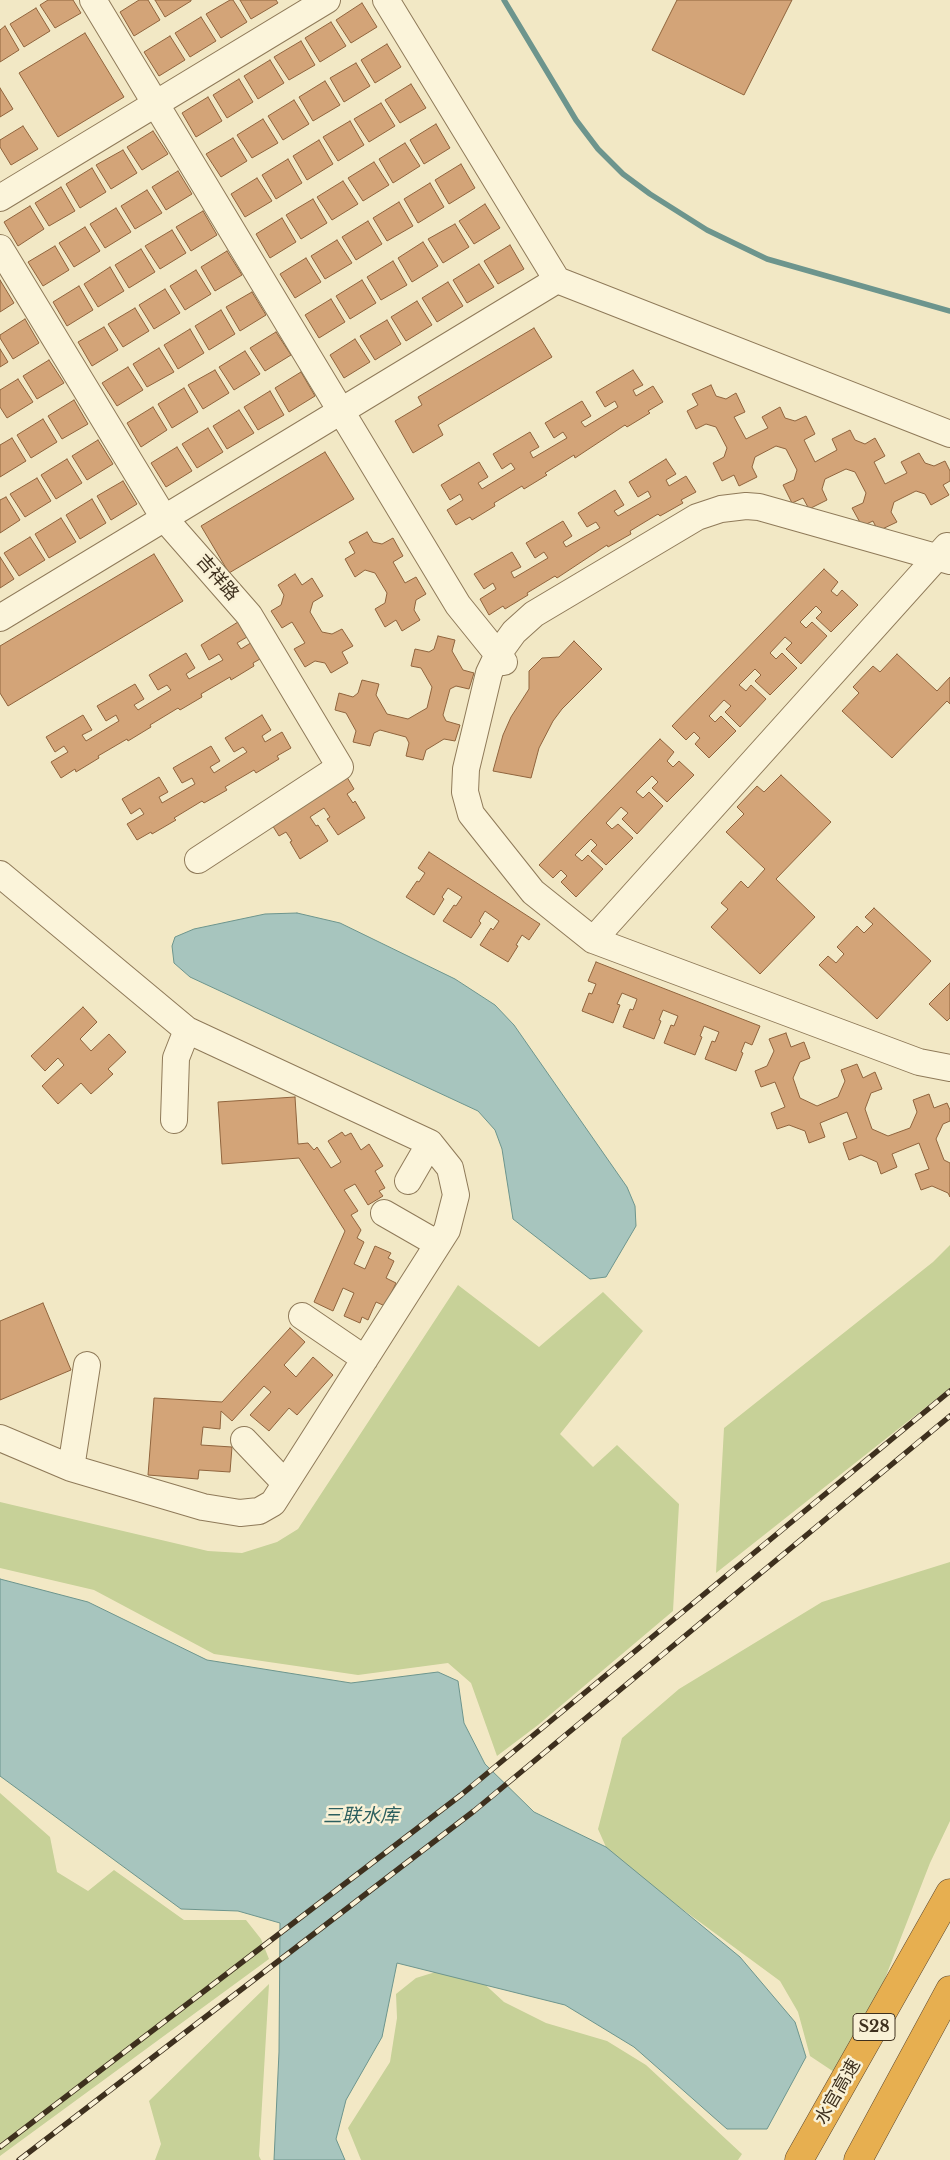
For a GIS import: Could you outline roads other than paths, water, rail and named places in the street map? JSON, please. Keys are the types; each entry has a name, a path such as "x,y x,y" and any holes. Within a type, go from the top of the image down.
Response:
{"highway":[{"name":"水官高速","path":"799,2160 950,1893"},
{"name":"S28","path":"858,2160 950,1990"}],"street":[{"path":"93,0 458,605 501,658"},
{"path":"0,198 327,0"},
{"path":"386,0 557,280 950,434"},
{"name":"吉祥路","path":"0,248 164,518 249,615 340,767 198,860"},
{"path":"0,618 557,280"},
{"path":"593,940 946,554 771,510 746,506 721,509 697,517 534,614 514,632 482,693 466,769 465,792 471,814 533,892 593,940 919,1062 950,1068"},
{"path":"0,874 187,1030 430,1142 450,1168 456,1195 447,1230 273,1503 259,1511 240,1513 203,1507 71,1468 0,1438"},
{"path":"174,1120 176,1058 187,1030"},
{"path":"408,1181 430,1142"},
{"path":"384,1213 438,1244"},
{"path":"302,1316 365,1359"},
{"path":"71,1468 87,1364"},
{"path":"244,1440 285,1483"}],"water":[{"path":"297,913 340,923 455,979 495,1005 514,1025 627,1187 635,1206 636,1226 606,1277 590,1279 513,1219 502,1149 495,1130 478,1111 190,977 174,963 172,946 175,937 194,929 265,914"},
{"name":"三联水库","path":"0,1579 88,1602 207,1660 351,1683 438,1672 458,1681 464,1723 485,1764 534,1812 606,1847 740,1957 795,2022 806,2057 767,2129 727,2129 634,2047 565,2005 397,1963 382,2037 346,2100 336,2139 345,2160 274,2160 279,2052 280,1923 238,1911 181,1909 0,1776"}],"waterway":[{"path":"504,0 576,120 598,149 623,174 650,194 707,230 767,259 950,311"}],"railway":[{"path":"0,2147 461,1795 950,1391"},
{"path":"19,2160 474,1811 950,1416"}]}
